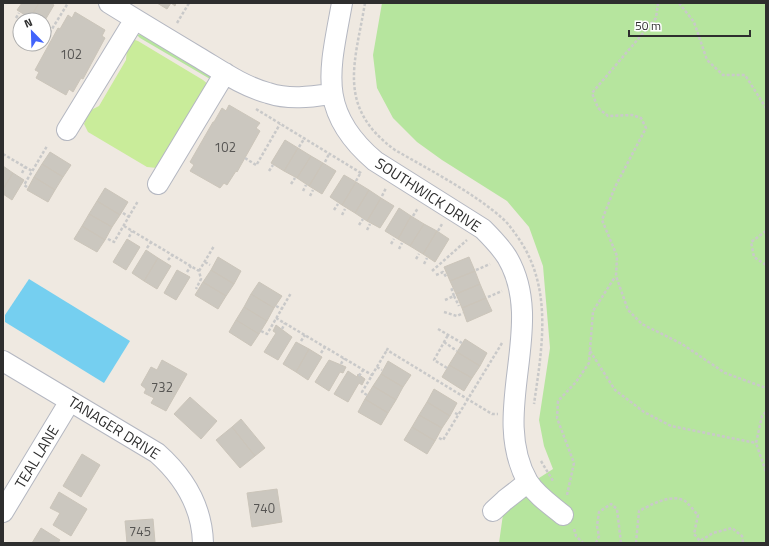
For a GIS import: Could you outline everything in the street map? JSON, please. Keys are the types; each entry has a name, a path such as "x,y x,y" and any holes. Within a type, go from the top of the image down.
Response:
{"street":[{"path":"109,3 225,73 268,94 300,98 331,94"},
{"name":"SOUTHWICK DRIVE","path":"342,3 332,58 330,80 331,94 335,108 346,130 360,149 390,172 483,229 497,243 507,257 515,274 522,309 513,421 517,451 521,467 528,482 543,500 567,513"},
{"path":"67,130 135,19"},
{"path":"158,184 225,73"},
{"name":"TANAGER DRIVE","path":"3,361 157,453 173,468 186,485 196,504 201,524 203,543"},
{"name":"TEAL LANE","path":"3,512 70,401"},
{"path":"493,512 504,500 528,482"}],"path":[{"path":"52,30 68,3"},
{"path":"176,25 189,3"},
{"path":"658,3 656,18 592,93 598,108 608,116 632,115 641,118 646,128 615,187 602,220 617,256 616,276 628,310 642,324 682,344 725,373 766,388"},
{"path":"679,3 694,22 707,60 723,75 745,75 758,92 766,108"},
{"path":"254,108 361,173 356,181"},
{"path":"245,158 257,164 280,124"},
{"path":"299,147 304,139"},
{"path":"27,187 24,185 39,162 47,146"},
{"path":"325,162 329,154"},
{"path":"3,155 32,171"},
{"path":"269,171 273,164"},
{"path":"22,173 25,167"},
{"path":"291,184 295,178"},
{"path":"303,191 306,185"},
{"path":"382,196 386,188"},
{"path":"310,196 313,190"},
{"path":"108,238 114,242 138,201"},
{"path":"334,210 338,204"},
{"path":"413,216 418,207"},
{"path":"342,214 345,209"},
{"path":"123,213 129,217"},
{"path":"359,225 363,219"},
{"path":"438,231 444,222"},
{"path":"367,230 370,224"},
{"path":"124,226 199,271 201,279 196,288"},
{"path":"129,237 132,231"},
{"path":"766,231 751,242 754,257 766,265"},
{"path":"432,271 469,238"},
{"path":"391,244 394,239"},
{"path":"148,248 151,242"},
{"path":"399,249 402,243"},
{"path":"199,271 214,246"},
{"path":"416,259 419,254"},
{"path":"168,260 172,255"},
{"path":"424,264 427,258"},
{"path":"205,262 210,265"},
{"path":"476,270 492,263"},
{"path":"188,272 191,266"},
{"path":"436,275 443,272 447,278"},
{"path":"583,543 576,536 567,513 574,463 557,418 558,401 576,382 589,363 593,311 616,276"},
{"path":"451,287 459,306"},
{"path":"488,297 503,291"},
{"path":"261,331 267,334 291,293"},
{"path":"445,300 454,296"},
{"path":"276,306 282,309"},
{"path":"444,312 457,316 463,313"},
{"path":"276,318 372,375"},
{"path":"282,329 285,323"},
{"path":"438,329 462,343"},
{"path":"301,341 305,334"},
{"path":"447,368 434,360 448,335"},
{"path":"440,438 443,440 504,340"},
{"path":"444,342 457,351"},
{"path":"321,353 325,347"},
{"path":"367,395 362,392 388,349 492,414 498,414"},
{"path":"590,351 615,390 644,412 671,426 756,443"},
{"path":"340,364 344,358"},
{"path":"485,362 489,364"},
{"path":"377,366 382,370"},
{"path":"359,376 363,370"},
{"path":"471,385 475,388"},
{"path":"766,412 762,416 756,443 766,472"},
{"path":"455,413 459,415"},
{"path":"636,543 639,512 657,502 677,499 685,501 698,515 694,534 700,541 713,534 732,528 742,536 743,543"},
{"path":"596,543 599,536 597,526 599,512 610,504 618,508 621,543"}],"green space":[{"path":"382,3 766,3 766,543 499,543 505,500 553,469 544,446 539,420 550,348 543,266 529,227 507,201 442,160 417,142 393,118 377,88 373,55"},
{"path":"141,34 210,76 210,79 137,35"},
{"path":"132,39 138,41 209,85 157,168 147,167 88,132 84,124 89,111 99,106 126,60 127,49"}],"water":[{"path":"29,279 130,341 104,383 5,322 5,315"}],"building":[{"path":"22,3 39,3 34,12 20,12 17,10"},
{"path":"39,3 50,3 54,5 50,12 34,12"},
{"path":"157,3 171,3 167,9"},
{"path":"75,12 105,30 102,36 105,38 83,79 81,78 73,92 69,89 66,95 36,78 39,72 35,70 45,52 52,52 52,39 58,28 60,29 68,15 72,18"},
{"path":"229,105 260,123 256,128 260,131 237,172 236,171 227,185 224,183 220,188 190,171 194,165 190,162 222,108 226,111"},
{"path":"285,140 298,148 284,171 271,163"},
{"path":"298,148 311,156 297,178 284,171"},
{"path":"50,152 71,165 63,177 42,164"},
{"path":"311,156 323,163 309,186 297,178"},
{"path":"323,163 336,171 322,194 309,186"},
{"path":"42,164 63,177 55,190 34,177"},
{"path":"3,166 13,173 3,189"},
{"path":"13,173 24,180 12,200 3,194 3,189"},
{"path":"344,175 356,182 342,205 330,197"},
{"path":"34,177 55,190 48,202 27,190"},
{"path":"356,182 369,190 355,213 342,205"},
{"path":"105,188 128,202 120,215 97,201"},
{"path":"369,190 381,198 367,221 355,213"},
{"path":"381,198 394,206 380,228 367,221"},
{"path":"97,201 120,215 112,227 89,214"},
{"path":"399,208 411,216 398,239 385,231"},
{"path":"89,214 112,227 105,240 82,226"},
{"path":"411,216 424,224 410,246 398,239"},
{"path":"424,224 437,231 423,254 410,246"},
{"path":"82,226 105,240 97,252 74,239"},
{"path":"437,231 449,239 435,262 423,254"},
{"path":"127,239 140,247 126,270 113,262"},
{"path":"146,250 158,258 144,281 132,273"},
{"path":"218,257 241,271 234,284 211,270"},
{"path":"469,257 475,271 450,281 444,267"},
{"path":"158,258 171,266 157,289 144,281"},
{"path":"177,270 190,277 176,300 164,293"},
{"path":"211,270 234,284 226,296 203,282"},
{"path":"475,271 480,284 456,294 450,281"},
{"path":"203,282 226,296 218,309 195,295"},
{"path":"259,282 282,296 274,308 251,294"},
{"path":"480,284 486,298 462,308 456,294"},
{"path":"251,294 274,308 267,321 244,307"},
{"path":"486,298 492,311 467,322 462,308"},
{"path":"244,307 267,321 259,334 236,320"},
{"path":"236,320 259,334 251,346 229,332"},
{"path":"276,325 292,337 278,360 264,352 276,333 273,331"},
{"path":"465,339 487,353 480,366 457,352"},
{"path":"296,342 309,349 296,372 283,364"},
{"path":"309,349 322,357 308,380 296,372"},
{"path":"457,352 480,366 472,378 449,365"},
{"path":"162,360 187,374 166,411 151,403 154,398 144,393 146,389 141,385 151,367 157,370"},
{"path":"329,360 346,367 343,373 340,372 329,391 315,382"},
{"path":"388,361 411,375 403,387 381,374"},
{"path":"449,365 472,378 464,391 442,377"},
{"path":"348,371 357,377 358,374 365,379 362,385 359,383 348,402 334,394"},
{"path":"381,374 403,387 396,400 373,386"},
{"path":"373,386 396,400 388,413 365,399"},
{"path":"434,389 457,403 450,416 427,402"},
{"path":"190,397 217,421 201,439 174,414"},
{"path":"365,399 388,413 381,425 358,412"},
{"path":"427,402 450,416 442,428 419,415"},
{"path":"419,415 442,428 435,441 412,427"},
{"path":"241,419 265,448 255,456 232,427"},
{"path":"232,427 255,456 240,468 216,440"},
{"path":"412,427 435,441 427,454 404,440"},
{"path":"82,454 100,465 81,497 63,486"},
{"path":"277,489 282,522 252,527 247,493"},
{"path":"59,492 87,509 71,536 53,525 60,513 50,508"},
{"path":"153,519 155,542 127,543 125,521"},
{"path":"41,528 60,540 58,543 32,543"}]}
